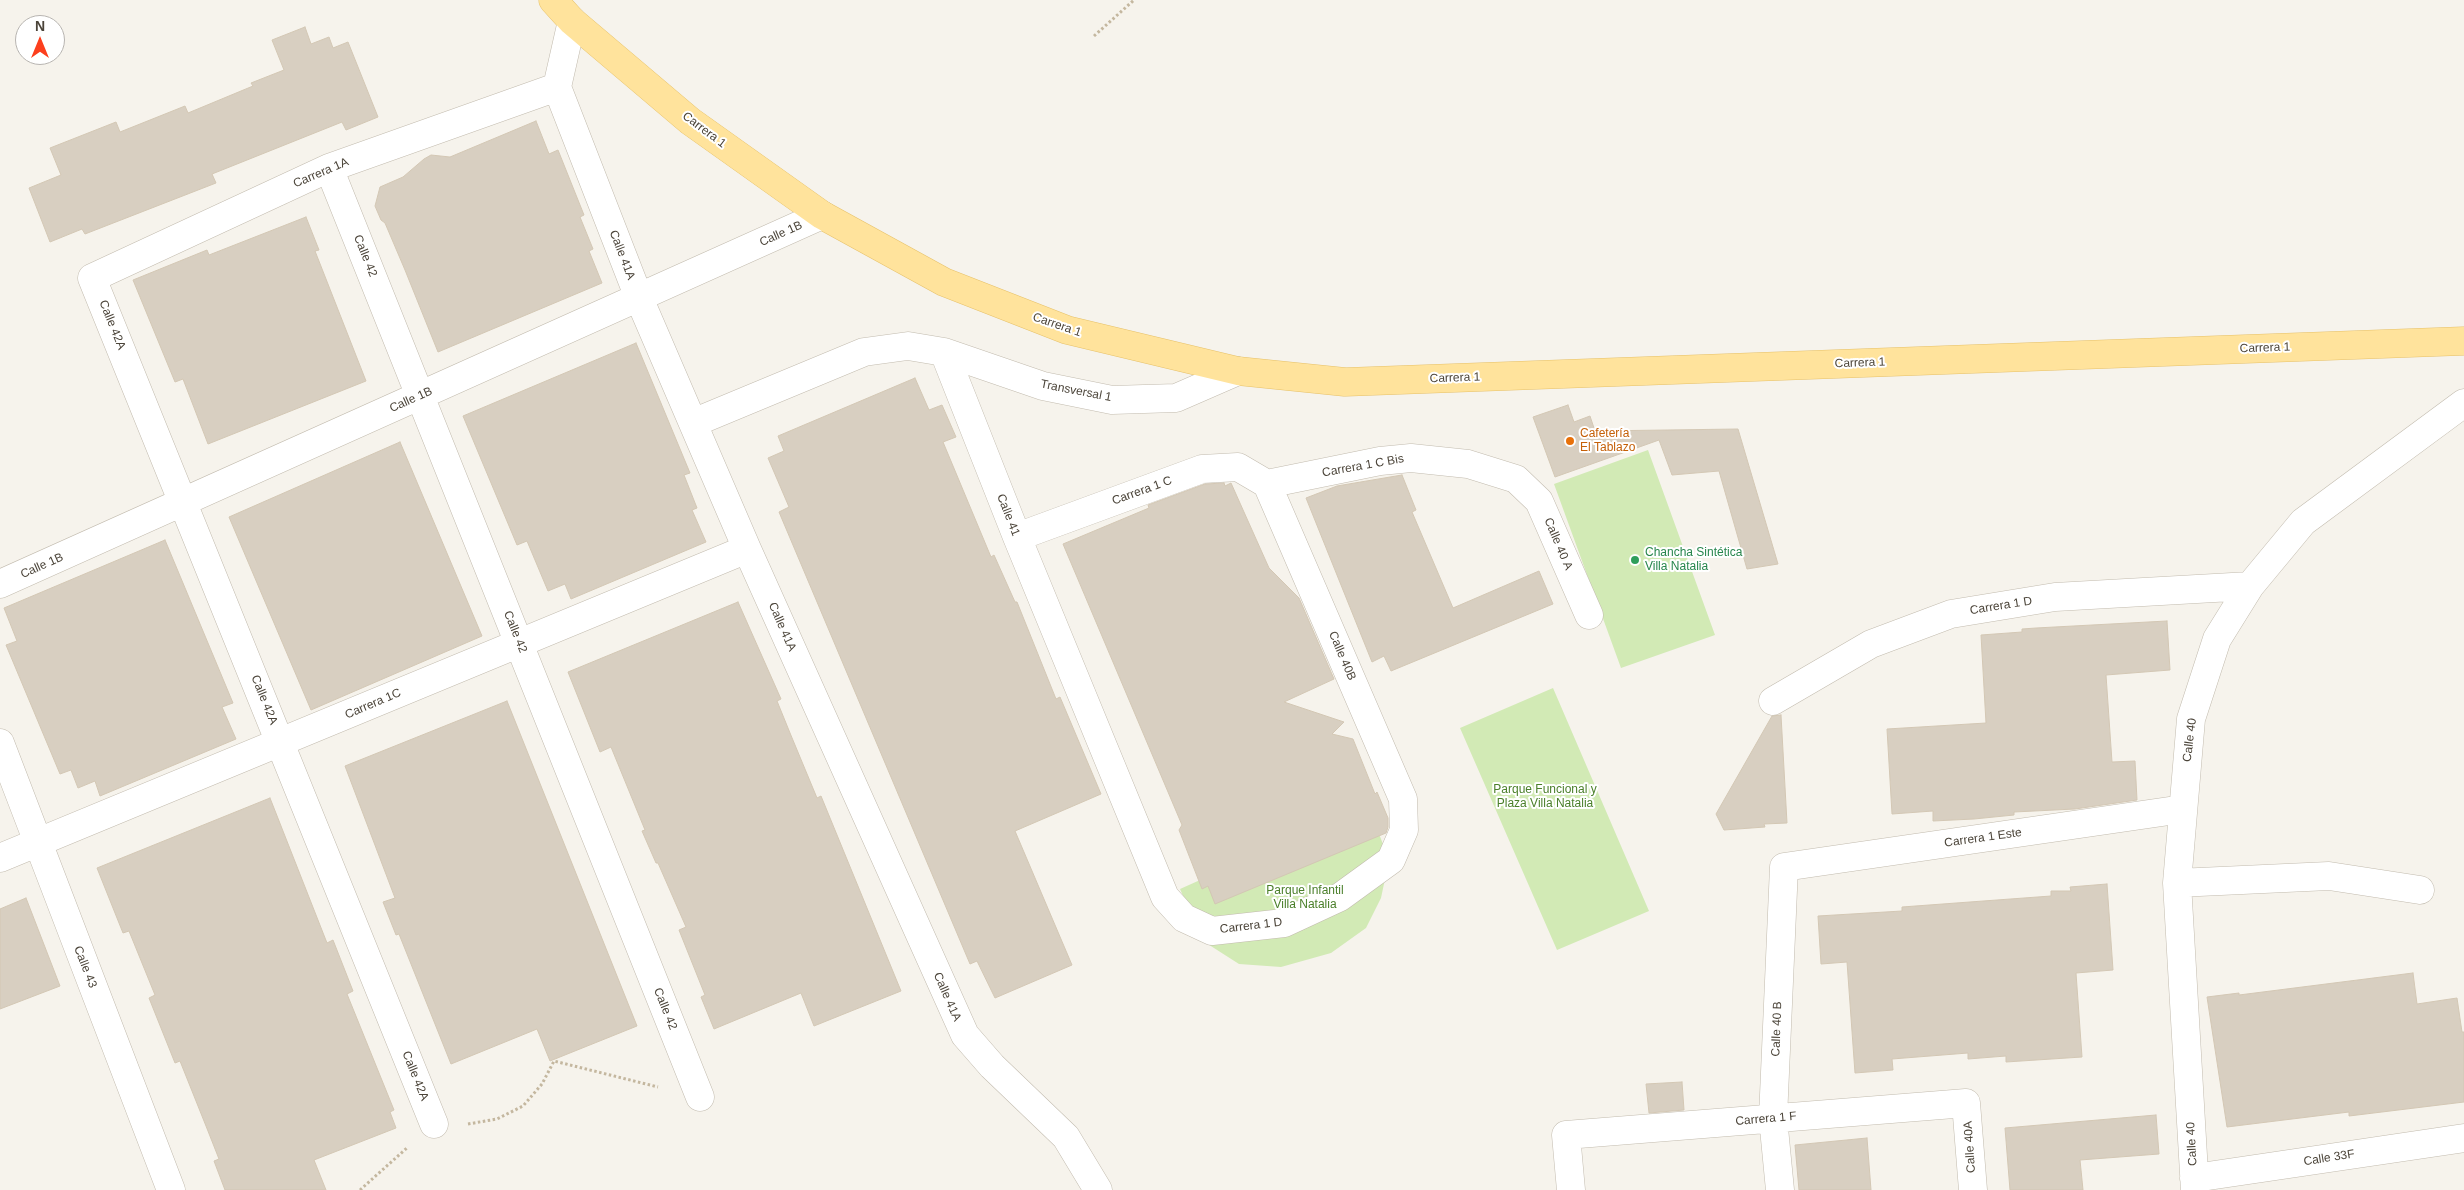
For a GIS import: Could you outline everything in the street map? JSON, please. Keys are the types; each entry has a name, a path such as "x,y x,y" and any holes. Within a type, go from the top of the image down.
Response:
{"main road":[{"name":"Carrera 1","path":"553,0 572,21 690,120 822,216 944,282 1067,330 1238,371 1345,382 2464,341"}],"street":[{"path":"557,87 572,21"},
{"name":"Carrera 1A","path":"92,278 329,168 557,87"},
{"name":"Calle 41A","path":"557,87 639,298 747,549 964,1035 992,1066 1066,1137 1098,1190"},
{"name":"Calle 42","path":"329,168 700,1097"},
{"name":"Calle 1B","path":"0,584 822,216"},
{"name":"Calle 42A","path":"92,278 434,1124"},
{"path":"693,423 864,352 908,346 944,352"},
{"name":"Transversal 1","path":"944,352 1042,386 1112,400 1176,398 1238,371"},
{"name":"Calle 41","path":"944,352 1016,537 1165,897 1184,918"},
{"name":"Calle 40","path":"2195,1184 2177,883 2191,719 2217,639 2250,586 2303,522 2464,403"},
{"name":"Carrera 1 C Bis","path":"1268,484 1380,461 1410,458 1468,464 1516,479"},
{"name":"Carrera 1 C","path":"1016,537 1202,469 1238,468 1268,484"},
{"name":"Calle 40 A","path":"1516,479 1539,501 1589,615"},
{"name":"Calle 40B","path":"1268,484 1403,799 1404,830"},
{"name":"Carrera 1C","path":"0,858 747,549"},
{"name":"Carrera 1 D","path":"1773,701 1871,644 1951,614 2055,597 2250,586"},
{"name":"Calle 43","path":"0,743 171,1190"},
{"name":"Carrera 1 Este","path":"1784,867 2183,808"},
{"name":"Carrera 1 D","path":"1184,918 1212,931 1284,923 1340,897 1391,860 1404,830"},
{"name":"Calle 40 B","path":"1780,1190 1773,1118 1784,867"},
{"path":"2177,883 2329,876 2420,890"},
{"name":"Carrera 1 F","path":"1571,1190 1566,1135 1966,1103"},
{"name":"Calle 40A","path":"1966,1103 1973,1190"},
{"name":"Calle 33F","path":"2195,1184 2464,1138"}],"path":[{"path":"1094,36 1134,0"},
{"path":"360,1190 434,1124 470,1124 497,1119 523,1106 542,1084 554,1061 700,1097"}],"green space":[{"name":"Chancha Sintética Villa Natalia","path":"1648,450 1715,635 1621,668 1554,484"},
{"name":"Parque Funcional y Plaza Villa Natalia","path":"1553,688 1649,911 1557,950 1460,728"},
{"name":"Parque Infantil Villa Natalia","path":"1368,805 1389,860 1381,898 1366,928 1331,953 1281,967 1239,964 1203,941 1180,889"}],"building":[{"path":"305,27 311,44 329,37 333,48 348,42 378,117 346,130 342,122 212,174 216,183 85,234 82,229 50,242 29,188 61,175 50,148 116,122 120,132 185,106 188,113 253,86 251,83 284,70 272,40"},
{"path":"536,121 549,154 558,150 584,215 580,217 593,249 589,251 602,283 438,352 385,223 381,220 375,206 380,187 403,177 431,155 450,157"},
{"path":"306,217 319,250 315,251 366,381 208,444 183,379 175,382 133,280 207,250 209,255"},
{"path":"636,343 690,473 684,475 697,508 692,510 706,542 571,599 565,584 548,591 527,541 517,545 463,416"},
{"path":"915,378 929,410 942,405 956,437 943,442 991,557 994,555 1015,602 1017,602 1056,699 1060,697 1101,794 1015,831 1072,965 995,998 977,961 970,964 779,512 789,507 768,458 784,451 778,436"},
{"path":"1568,405 1574,422 1590,416 1595,431 1738,429 1778,564 1747,569 1719,471 1672,475 1659,440 1555,477 1533,417"},
{"path":"400,442 482,636 311,710 229,517"},
{"path":"1402,475 1416,510 1412,512 1453,608 1539,571 1553,604 1391,671 1384,656 1372,662 1306,498 1337,486"},
{"path":"1224,483 1225,486 1231,483 1269,568 1299,598 1334,679 1284,702 1344,722 1332,734 1353,739 1375,794 1377,792 1388,818 1388,827 1386,833 1215,904 1208,886 1202,889 1179,830 1182,825 1063,544 1149,508 1148,505 1205,484"},
{"path":"165,540 233,703 222,707 236,739 100,796 95,781 78,788 71,770 60,774 6,645 17,641 4,608"},
{"path":"738,602 781,699 777,701 817,798 821,796 901,991 814,1026 801,993 714,1029 701,997 705,995 679,930 686,927 642,831 645,830 611,747 600,752 568,672"},
{"path":"2167,621 2170,670 2106,675 2112,762 2135,761 2137,800 2075,809 2014,812 2014,815 1974,819 1933,821 1933,811 1892,814 1887,729 1986,723 1981,635 2022,632 2022,629"},
{"path":"507,701 637,1026 550,1061 537,1029 451,1064 399,934 396,935 383,902 395,898 345,766"},
{"path":"1781,715 1787,823 1764,824 1765,827 1724,830 1716,814 1772,716"},
{"path":"270,798 327,943 333,940 353,991 347,994 394,1110 390,1112 396,1128 314,1160 326,1190 225,1190 214,1161 219,1159 206,1126 180,1061 175,1063 149,998 155,995 129,931 123,933 97,868"},
{"path":"2107,884 2113,970 2076,973 2082,1057 2006,1062 2006,1056 1968,1059 1968,1053 1892,1059 1893,1070 1855,1073 1847,962 1821,964 1818,916 1902,911 1902,907 2051,896 2051,891 2071,891 2070,887"},
{"path":"26,898 60,986 0,1009 0,909"},
{"path":"2413,973 2417,1004 2457,998 2462,1032 2464,1032 2464,1102 2349,1116 2349,1112 2227,1127 2207,997 2239,993 2239,995"},
{"path":"1682,1082 1684,1110 1649,1113 1646,1084"},
{"path":"2156,1115 2159,1154 2080,1160 2083,1190 2010,1190 2005,1128"},
{"path":"1867,1138 1871,1190 1799,1190 1795,1145"}],"place":[{"name":"Cafetería El Tablazo","path":"1570,441"},
{"name":"Chancha Sintética Villa Natalia","path":"1635,560"}]}
